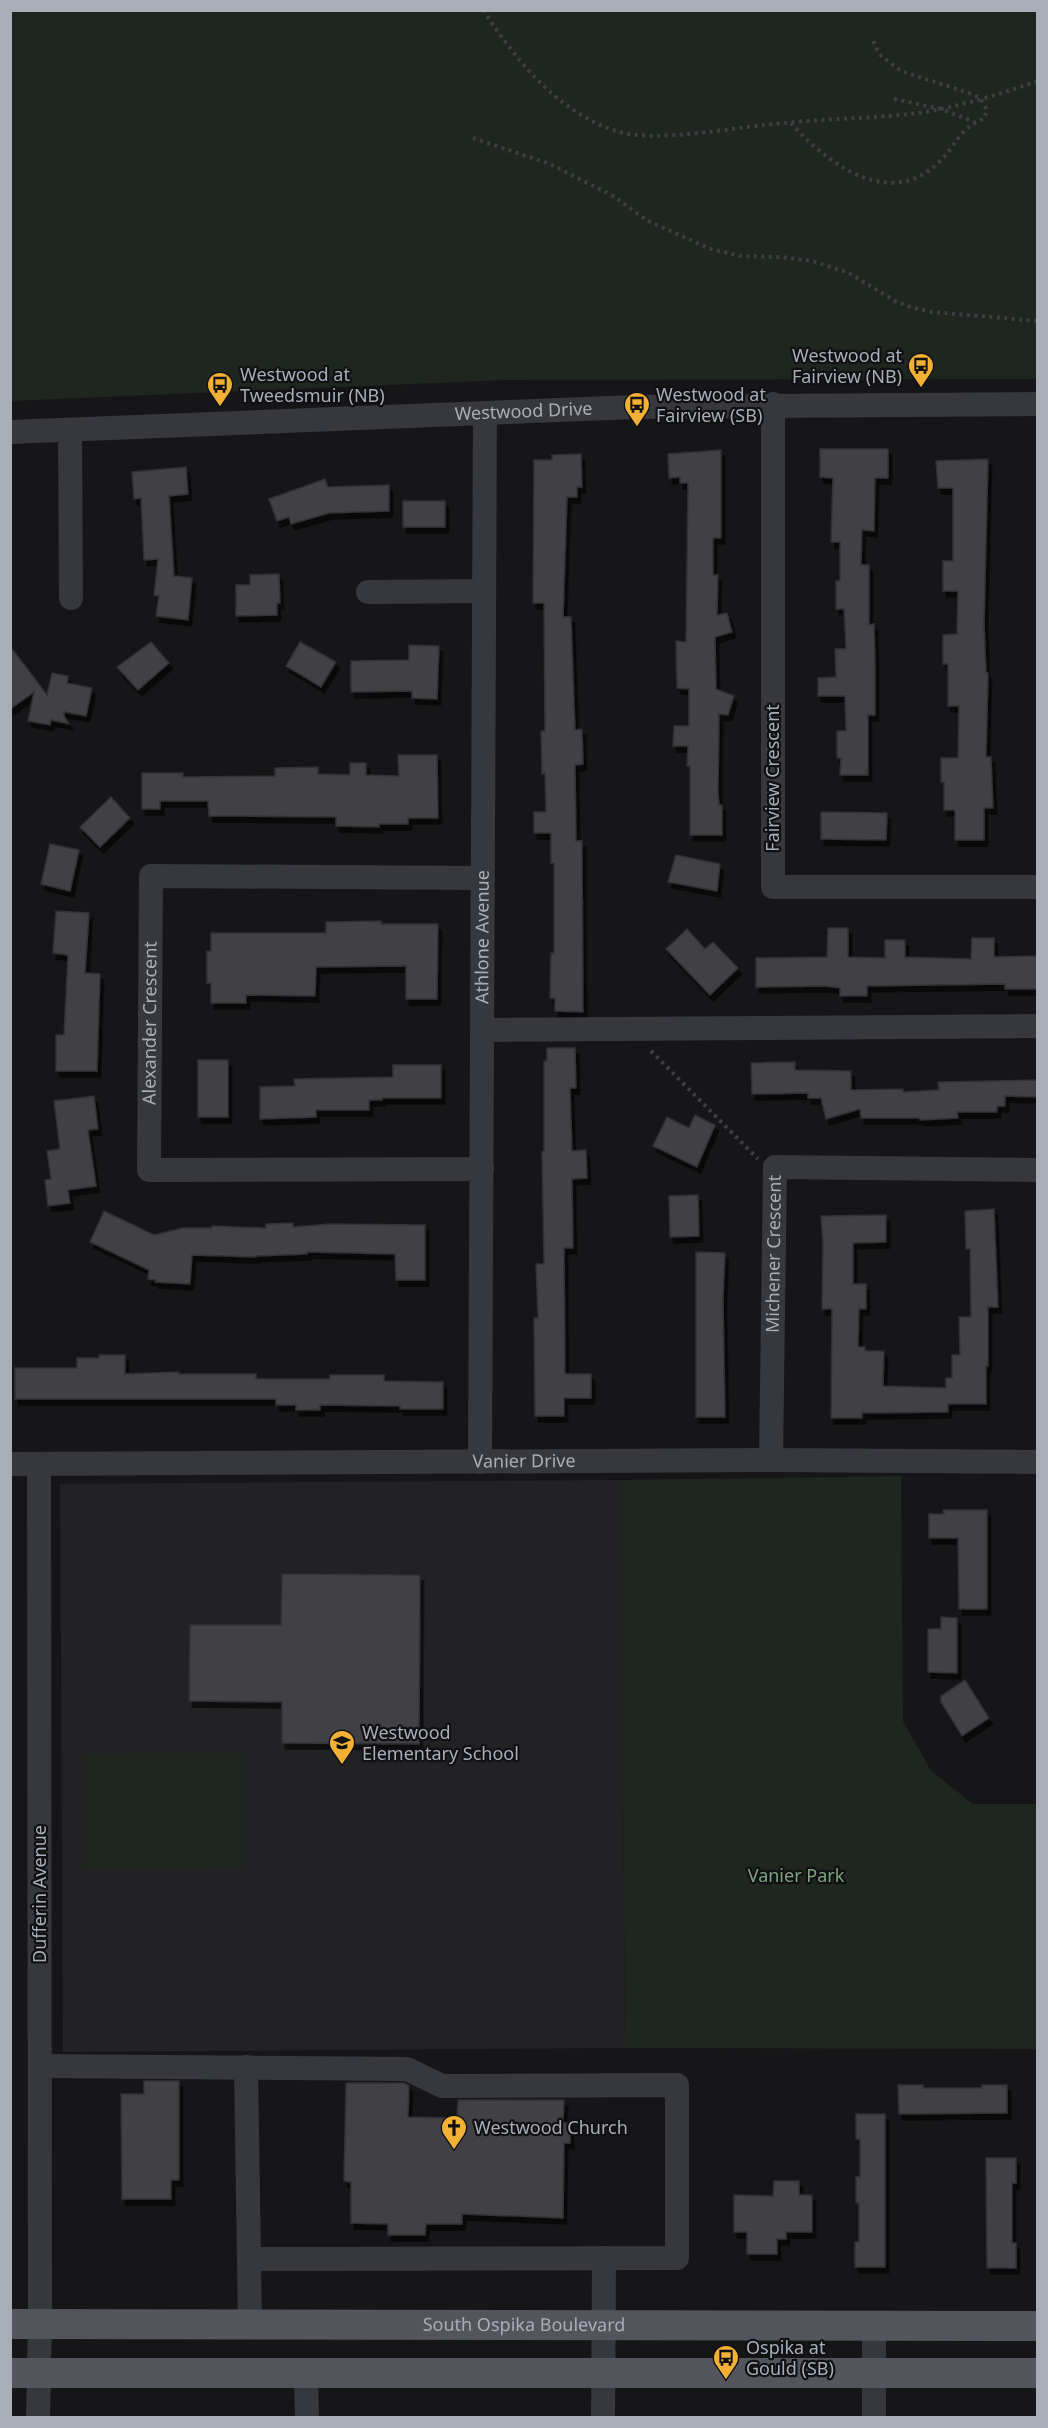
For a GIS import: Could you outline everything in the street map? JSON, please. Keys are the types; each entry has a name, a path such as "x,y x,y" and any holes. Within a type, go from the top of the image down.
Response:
{"main road":[{"name":"South Ospika Boulevard","path":"10,2324 1038,2326"},
{"path":"24,2373 1038,2373"}],"street":[{"name":"Westwood Drive","path":"10,432 485,413 773,405 1038,404"},
{"name":"Fairview Crescent","path":"773,405 773,888 1038,888"},
{"name":"Athlone Avenue","path":"480,1462 485,413"},
{"path":"70,430 71,598"},
{"path":"368,592 484,591"},
{"name":"Alexander Crescent","path":"482,1169 149,1170 149,1158 151,876 483,878"},
{"path":"483,1030 1038,1026"},
{"name":"Michener Crescent","path":"771,1460 775,1167 1038,1170"},
{"name":"Vanier Drive","path":"10,1464 771,1460 1038,1462"},
{"name":"Dufferin Avenue","path":"38,2418 24,2373 40,2324 39,1464"},
{"path":"40,2066 407,2069 442,2086 677,2085 677,2258 249,2259"},
{"path":"246,2067 250,2325"},
{"path":"603,2418 604,2258"},
{"path":"874,2326 874,2418"},
{"path":"306,2373 307,2418"}],"path":[{"path":"483,10 506,44 550,91 600,125 633,135 680,134 790,122 909,114 941,109 1038,81"},
{"path":"790,122 807,141 847,169 867,180 886,184 912,180 927,173 970,124 984,119 987,110 980,98 901,70 879,54 872,38"},
{"path":"894,99 941,109 975,122"},
{"path":"473,138 550,164 613,196 648,221 711,249 741,256 781,257 812,261 849,273 895,301 932,312 1038,321"},
{"path":"629,1029 766,1167 775,1167"}],"shaded area":[{"name":"Westwood Elementary School","path":"621,1480 625,2048 63,2052 60,1484"}],"green space":[{"path":"10,11 1037,11 1037,379 506,380 11,401"},
{"name":"Vanier Park","path":"901,1476 903,1721 931,1771 973,1804 1037,1804 1037,2049 625,2048 621,1480"},
{"path":"243,1753 243,1869 87,1870 87,1754"}],"building":[{"path":"820,449 888,449 888,478 875,478 874,531 862,530 861,565 869,565 869,625 874,624 875,664 875,715 868,715 868,775 840,775 841,758 837,758 837,731 846,731 845,696 818,696 818,678 836,677 835,649 846,649 844,609 836,609 836,581 840,581 840,542 831,542 833,478 820,477"},
{"path":"721,450 721,538 713,538 713,575 718,575 717,615 727,613 732,632 715,637 716,689 734,696 728,715 719,714 718,793 719,805 722,805 722,835 690,835 688,746 673,746 674,726 689,726 689,689 677,688 676,641 686,642 688,483 680,483 680,477 669,478 668,454"},
{"path":"581,454 582,487 577,487 577,497 567,497 563,617 571,617 575,730 582,729 583,764 575,765 576,841 582,841 583,1012 555,1011 555,998 550,998 551,953 554,954 554,863 551,863 551,833 534,833 534,812 546,812 541,731 545,731 544,603 533,603 534,460 552,460 552,455"},
{"path":"988,459 984,624 986,673 988,673 986,757 991,757 993,808 984,808 984,840 955,840 955,810 944,810 944,782 941,782 941,758 958,758 959,706 948,706 948,664 943,664 943,635 957,634 958,591 943,591 943,561 953,561 953,488 938,488 936,461"},
{"path":"186,467 188,494 169,496 174,576 192,578 188,620 156,616 159,596 154,595 158,559 144,560 141,498 134,499 132,472"},
{"path":"325,479 328,487 389,485 389,511 329,513 291,524 289,517 277,521 269,499"},
{"path":"403,501 445,501 445,527 403,527"},
{"path":"279,574 280,603 277,603 277,615 236,616 236,585 250,585 250,575"},
{"path":"151,642 169,663 138,690 117,667"},
{"path":"300,642 336,662 321,687 286,666"},
{"path":"409,645 439,646 437,699 412,698 412,691 351,692 351,661 409,660"},
{"path":"10,646 47,695 52,673 68,676 67,683 92,688 86,716 64,712 69,724 51,720 50,725 28,721 34,692 10,709"},
{"path":"398,755 437,755 438,818 408,818 408,824 379,824 379,827 336,826 336,817 209,816 208,801 160,801 160,809 142,809 142,773 183,773 183,777 275,776 275,768 318,767 318,774 350,775 350,763 366,763 366,775 399,776"},
{"path":"111,797 130,818 100,847 80,827"},
{"path":"821,812 887,813 886,840 821,839"},
{"path":"50,844 79,850 70,891 41,884"},
{"path":"676,855 720,864 717,891 668,882"},
{"path":"56,911 89,913 85,973 100,974 97,1071 56,1071 56,1035 64,1035 68,955 53,953"},
{"path":"381,921 381,924 438,924 437,999 406,999 406,966 316,967 315,996 246,995 246,1003 211,1003 211,983 207,983 207,951 211,951 211,933 326,933 326,922"},
{"path":"828,928 848,928 848,957 885,958 885,940 905,940 905,957 971,959 972,938 994,938 994,957 1038,956 1038,989 1005,989 1005,984 867,986 867,996 840,996 840,988 826,986 756,987 756,958 827,957"},
{"path":"687,929 705,949 713,942 738,968 710,995 666,949"},
{"path":"547,1048 575,1048 576,1088 570,1088 572,1151 586,1150 587,1178 572,1179 573,1248 564,1248 565,1374 591,1374 591,1398 564,1398 564,1416 535,1416 534,1318 538,1318 536,1264 544,1264 542,1152 544,1151 544,1061 547,1061"},
{"path":"198,1060 228,1060 228,1117 198,1117"},
{"path":"795,1062 795,1070 851,1071 851,1090 903,1089 903,1092 939,1090 938,1082 1038,1080 1038,1097 1005,1096 1005,1106 997,1106 997,1112 957,1112 958,1118 920,1120 920,1118 861,1118 860,1109 826,1119 821,1098 808,1098 808,1093 752,1094 751,1063"},
{"path":"393,1065 441,1065 441,1098 382,1098 382,1100 369,1100 369,1110 316,1110 316,1117 260,1119 260,1087 295,1086 294,1079 393,1077"},
{"path":"94,1096 98,1129 88,1130 96,1186 68,1190 70,1203 48,1206 45,1180 51,1179 47,1151 60,1149 54,1101"},
{"path":"695,1115 715,1125 697,1167 653,1146 667,1117 689,1128"},
{"path":"698,1195 699,1236 670,1237 669,1196"},
{"path":"994,1209 998,1307 988,1307 986,1404 948,1404 948,1412 862,1413 862,1418 831,1418 832,1309 822,1309 821,1216 886,1215 886,1242 853,1243 853,1284 866,1284 866,1309 859,1309 858,1347 865,1347 865,1351 884,1351 883,1386 946,1388 946,1378 952,1378 952,1355 960,1355 959,1317 971,1317 970,1249 966,1249 965,1211"},
{"path":"104,1211 154,1235 183,1228 212,1228 212,1226 266,1228 266,1224 293,1223 293,1227 331,1224 425,1225 425,1280 396,1280 395,1254 307,1252 307,1254 256,1257 192,1255 190,1284 155,1282 156,1280 148,1279 149,1270 90,1242"},
{"path":"696,1252 725,1253 723,1299 725,1417 696,1417"},
{"path":"99,1355 125,1355 125,1374 179,1372 179,1374 256,1374 256,1379 330,1379 330,1375 384,1375 384,1381 443,1382 443,1409 320,1405 320,1410 296,1410 296,1405 276,1405 276,1399 15,1399 15,1368 77,1368 77,1358 99,1358"},
{"path":"943,1510 987,1510 987,1609 959,1609 958,1538 929,1538 929,1514 944,1514"},
{"path":"282,1574 420,1575 419,1744 282,1743 282,1702 189,1701 190,1625 281,1625"},
{"path":"941,1617 957,1618 957,1673 928,1672 928,1629 941,1629"},
{"path":"965,1680 989,1718 962,1736 941,1702 941,1696"},
{"path":"144,2081 179,2081 179,2180 171,2180 171,2199 122,2199 121,2094 144,2094"},
{"name":"Westwood Church","path":"346,2083 404,2083 409,2086 408,2117 457,2118 458,2100 564,2100 563,2123 570,2123 570,2143 564,2143 563,2218 462,2214 462,2224 426,2224 425,2235 388,2235 388,2224 351,2223 351,2182 344,2181"},
{"path":"898,2085 923,2085 923,2088 982,2088 982,2085 1007,2085 1007,2113 899,2114"},
{"path":"856,2114 885,2114 885,2267 855,2267 855,2242 859,2242 856,2177 860,2177 860,2139 856,2139"},
{"path":"986,2158 1016,2158 1016,2183 1012,2183 1012,2243 1016,2243 1016,2268 987,2268"},
{"path":"774,2181 799,2181 799,2195 812,2195 812,2232 786,2232 786,2239 777,2239 777,2254 747,2254 747,2232 734,2232 734,2195 773,2196"}],"place":[{"name":"Westwood at Fairview (NB)","path":"921,389"},
{"name":"Westwood at Tweedsmuir (NB)","path":"220,408"},
{"name":"Westwood at Fairview (SB)","path":"637,428"},
{"name":"Westwood Elementary School","path":"342,1766"},
{"name":"Westwood Church","path":"454,2151"},
{"name":"Ospika at Gould (SB)","path":"726,2381"}]}
